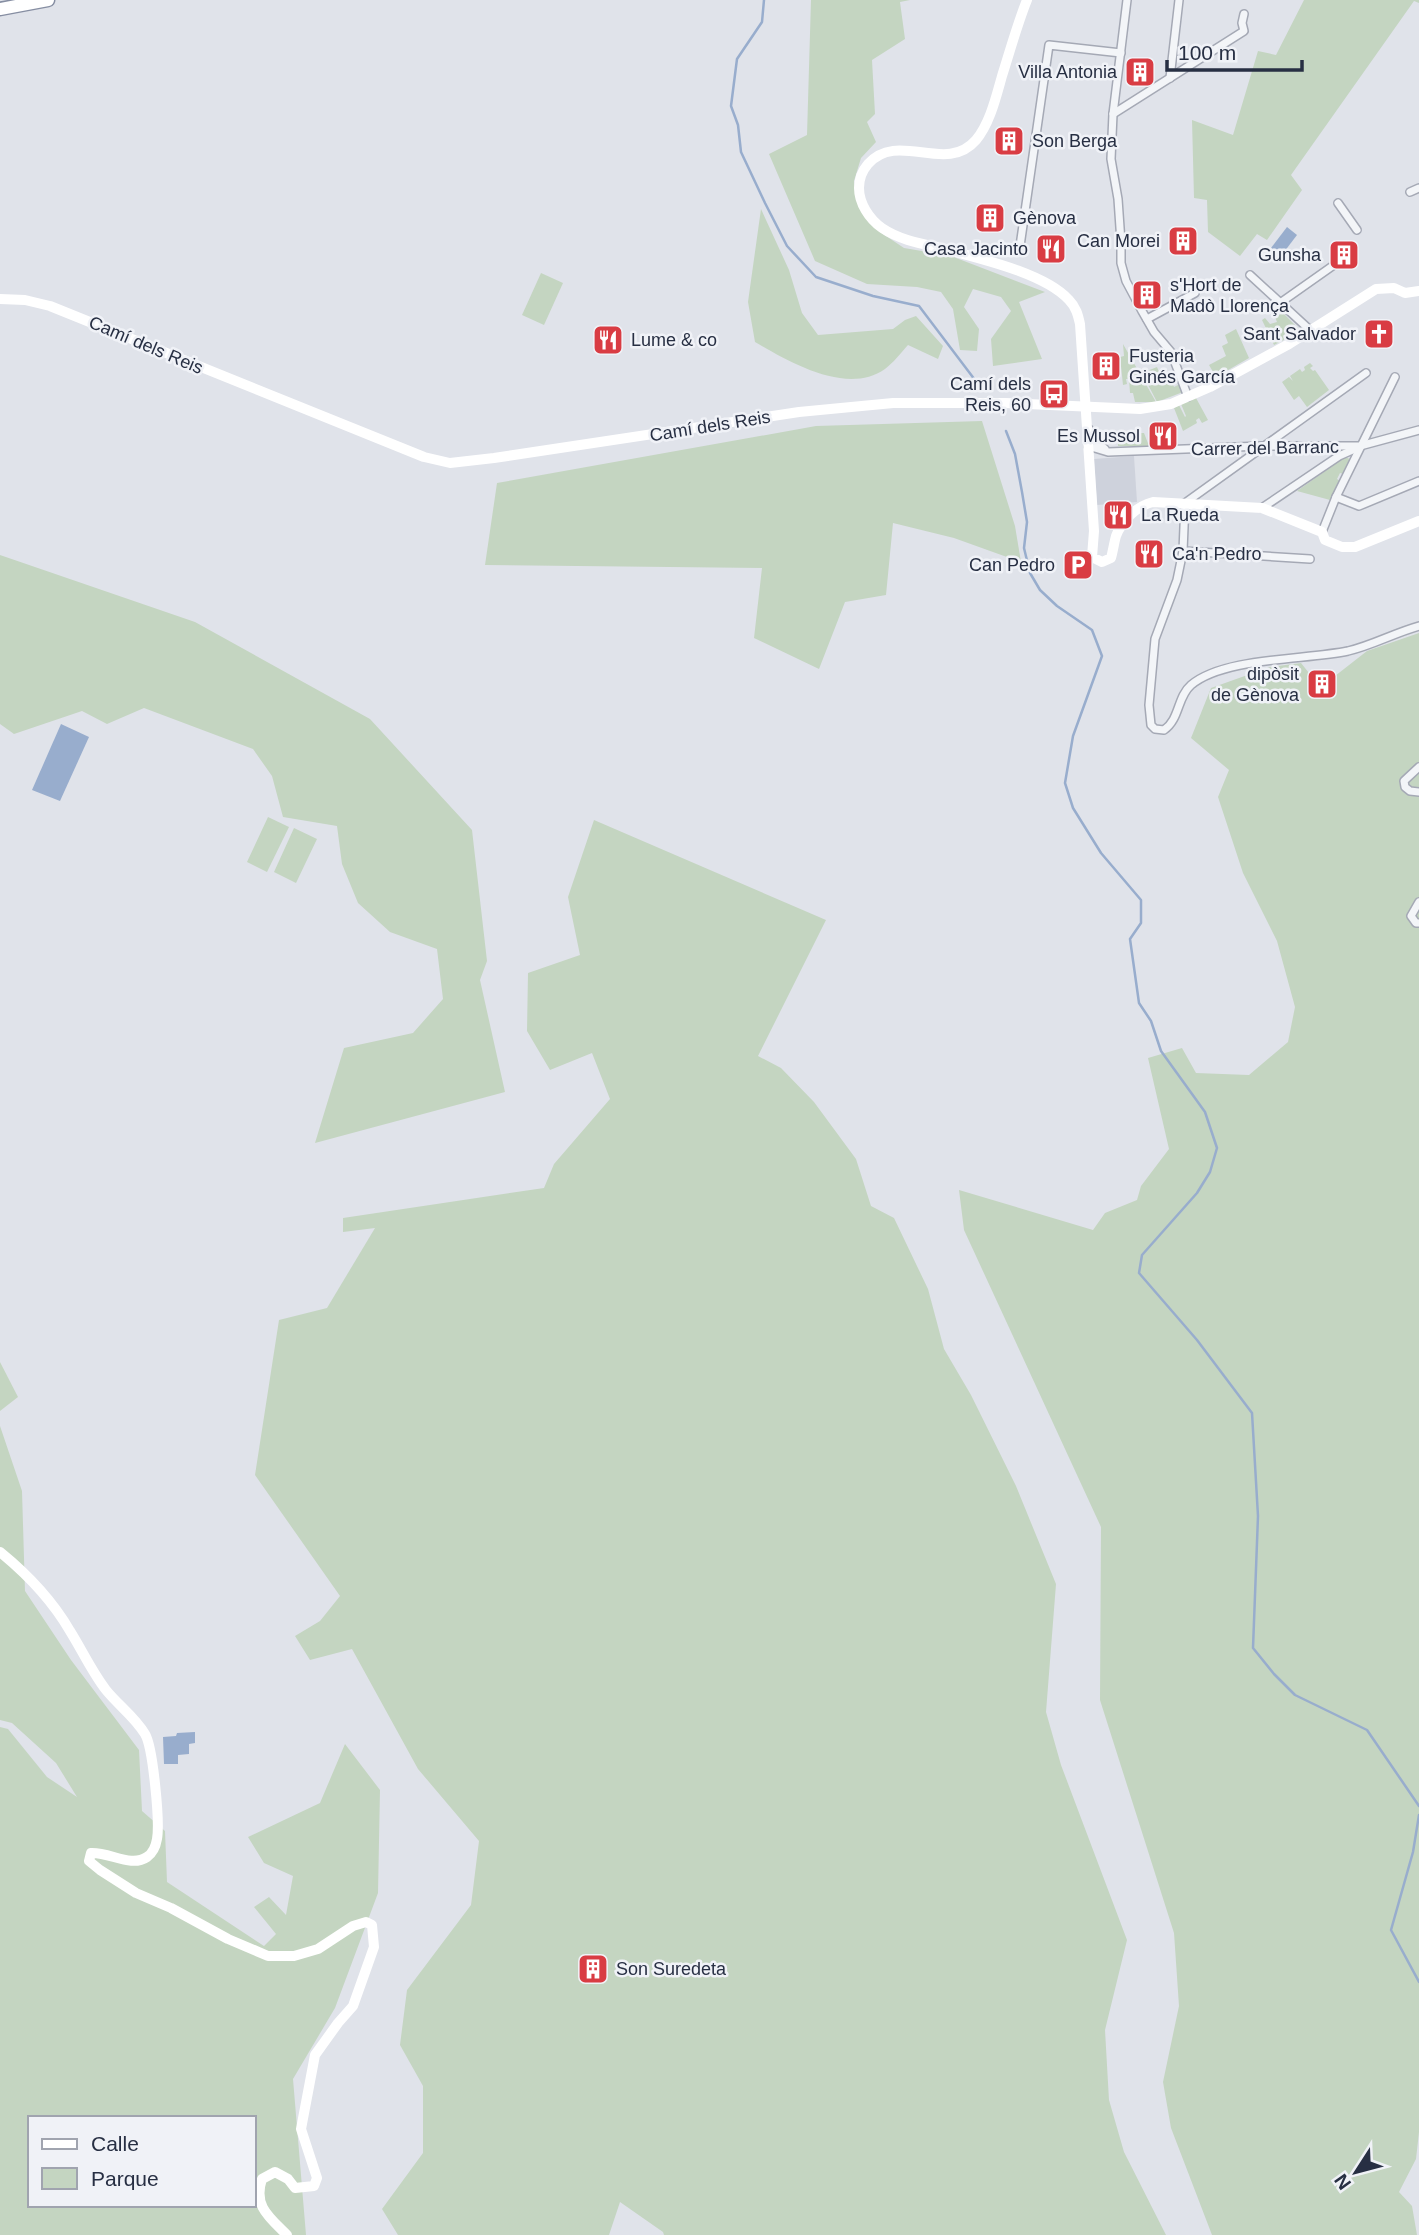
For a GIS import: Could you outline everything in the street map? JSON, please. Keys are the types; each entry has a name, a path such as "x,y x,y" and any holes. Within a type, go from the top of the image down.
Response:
{"highway":[{"path":"0,9 48,0"}],"street":[{"path":"1027,0 993,108 978,138 964,151 954,153 932,155 900,149 878,155 861,173 860,199 880,227 901,238 985,260 1026,274 1061,292 1071,301 1080,324 1094,531 1092,557 1098,561 1111,558 1119,530 1142,505 1153,502 1262,508 1322,532"},
{"path":"1127,0 1113,114 1111,159 1118,199 1121,262 1126,281 1147,320 1171,352 1188,397"},
{"path":"1170,78 1179,0"},
{"path":"1113,114 1244,31 1244,14"},
{"path":"1020,247 1049,45 1121,53"},
{"path":"1410,192 1419,188"},
{"path":"1338,202 1357,230"},
{"path":"1280,303 1341,260"},
{"path":"1250,275 1311,331"},
{"name":"Camí dels Reis","path":"0,299 37,302 50,306 424,457 450,463 799,412 892,403 1084,405 1140,409 1162,406 1188,397 1311,331 1376,289 1394,288 1405,293 1419,291"},
{"path":"1147,320 1195,293"},
{"path":"1185,503 1366,373"},
{"path":"1395,377 1360,446 1322,532 1325,540 1348,548 1419,521"},
{"path":"1085,418 1094,440 1108,452"},
{"name":"Carrer del Barranc","path":"1088,446 1108,452 1262,446 1360,446 1419,430"},
{"path":"1262,508 1339,456 1360,446"},
{"path":"1336,497 1359,506 1419,481"},
{"path":"1185,503 1183,551 1176,583 1155,639 1149,705 1151,725 1155,729 1164,730 1170,726 1190,686 1214,672 1371,645 1397,632 1419,626"},
{"path":"1183,551 1310,559"},
{"path":"1419,768 1404,781 1405,787 1410,791 1419,792"},
{"path":"1419,902 1411,916 1419,923"},
{"path":"0,1552 27,1574 69,1629 106,1690 146,1736 151,1752 157,1839 151,1855 141,1861 130,1861 103,1853 91,1853 89,1861 136,1893 268,1956 294,1956 318,1948 353,1926 366,1922 372,1924 374,1947 353,2006 315,2054 301,2129 317,2178 314,2186 295,2188 288,2179 275,2172 262,2179 258,2189 258,2200 270,2218 287,2235"}],"shaded area":[{"path":"1134,456 1137,502 1097,505 1094,459"}],"green space":[{"path":"811,0 910,0 900,2 905,39 872,60 875,114 867,122 876,142 861,158 854,181 856,199 880,232 904,248 951,256 1045,292 1019,302 1042,359 993,366 991,339 1011,311 1001,297 973,289 964,307 979,329 977,351 960,350 953,309 941,292 917,287 867,284 815,261 769,154 807,135"},
{"path":"1304,0 1419,0 1419,3 1414,1 1291,175 1302,190 1267,240 1257,234 1240,256 1208,232 1207,200 1194,198 1192,120 1233,135 1258,51 1276,55"},
{"path":"761,209 789,270 802,313 818,335 893,329 916,316 943,346 938,359 908,345 888,367 870,376 836,378 801,366 755,342 748,302"},
{"path":"541,273 563,283 544,325 522,315"},
{"path":"1283,313 1301,331 1274,345 1262,320 1265,318 1270,324 1277,322 1275,317"},
{"path":"1236,329 1249,358 1216,377 1209,365 1226,356 1222,346 1228,343 1225,335"},
{"path":"1123,344 1156,402 1135,402 1133,393 1130,393 1129,379 1126,379 1127,384 1123,385 1120,357 1124,356"},
{"path":"1310,363 1313,366 1310,368 1315,370 1329,390 1307,407 1299,396 1294,400 1282,382 1289,377 1293,381 1290,376 1300,369 1302,372"},
{"path":"1157,367 1164,384 1172,381 1174,387 1180,384 1183,392 1157,402 1142,373"},
{"path":"1196,398 1208,420 1202,423 1199,418 1197,423 1183,431 1174,408 1179,405 1185,417 1181,404"},
{"path":"982,421 1015,526 1021,562 954,538 893,523 886,595 845,602 819,669 754,638 762,568 485,565 497,483 816,426"},
{"path":"1130,433 1144,433 1149,446 1118,446 1118,436 1129,436"},
{"path":"1345,457 1350,459 1343,474 1340,473 1337,479 1340,481 1330,500 1297,491"},
{"path":"0,555 195,622 370,719 472,830 487,961 480,980 505,1092 315,1143 344,1048 413,1033 443,999 437,949 390,932 358,903 342,864 337,826 283,817 272,776 253,749 144,708 107,724 82,711 14,734 0,724"},
{"path":"1419,633 1419,2132 1416,2159 1399,2192 1412,2206 1417,2235 1212,2235 1171,2128 1163,2082 1179,2006 1174,1933 1100,1700 1101,1527 964,1230 959,1190 1093,1230 1105,1213 1137,1200 1141,1186 1169,1149 1148,1058 1182,1048 1196,1073 1249,1075 1288,1042 1295,1007 1277,941 1243,873 1218,797 1229,770 1191,738 1211,688 1270,667 1301,663 1313,678 1315,692 1331,690 1335,676 1367,651"},
{"path":"268,817 289,827 267,872 247,862"},
{"path":"594,820 826,920 758,1056 781,1068 814,1102 856,1159 871,1206 894,1218 928,1289 944,1349 971,1395 1016,1486 1056,1584 1046,1712 1061,1765 1127,1940 1105,2030 1109,2100 1124,2152 1166,2235 664,2235 620,2202 609,2235 398,2235 382,2209 423,2153 423,2086 400,2045 407,1990 471,1905 479,1841 418,1769 352,1649 310,1660 295,1636 320,1621 340,1596 255,1475 279,1320 327,1308 375,1228 343,1232 343,1218 544,1188 554,1164 610,1099 592,1053 550,1070 527,1031 528,973 580,955 568,897"},
{"path":"294,828 317,839 296,883 274,872"},
{"path":"0,1362 18,1397 0,1411"},
{"path":"0,1426 22,1491 25,1591 71,1660 139,1750 142,1811 165,1831 167,1882 264,1946 276,1934 254,1907 269,1897 286,1915 293,1876 264,1863 248,1837 320,1803 345,1744 380,1790 378,1893 335,2008 293,2079 306,2235 0,2235 0,1727 8,1729 47,1777 77,1797 56,1763 12,1723 0,1720"}],"water":[{"path":"1287,227 1297,235 1281,256 1271,248"},
{"path":"61,724 89,737 60,801 32,790"},
{"path":"195,1732 195,1743 189,1744 189,1754 178,1755 178,1764 164,1764 163,1737"}],"waterway":[{"path":"764,0 762,22 737,59 731,106 738,125 741,152 787,246 816,277 873,296 919,306 975,380"},
{"path":"1006,431 1015,454 1022,492 1027,522 1024,548 1030,573 1040,590 1057,606 1092,630 1102,656 1073,736 1065,783 1073,808 1101,853 1141,900 1141,923 1130,939 1139,1003 1151,1021 1161,1051 1205,1112 1217,1148 1210,1172 1197,1193 1142,1255 1139,1273 1197,1340 1252,1413 1258,1516 1253,1648 1295,1695 1367,1730 1419,1806"},
{"path":"1419,1815 1413,1852 1391,1930 1419,1982"}],"place":[{"name":"Villa Antonia","path":"1140,72"},
{"name":"Son Berga","path":"1009,141"},
{"name":"Gènova","path":"990,218"},
{"name":"Can Morei","path":"1183,241"},
{"name":"Casa Jacinto","path":"1051,249"},
{"name":"Gunsha","path":"1344,255"},
{"name":"s'Hort de Madò Llorença","path":"1147,295"},
{"name":"Sant Salvador","path":"1379,334"},
{"name":"Lume & co","path":"608,340"},
{"name":"Fusteria Ginés García","path":"1106,366"},
{"name":"Camí dels Reis, 60","path":"1054,394"},
{"name":"Es Mussol","path":"1163,436"},
{"name":"La Rueda","path":"1118,515"},
{"name":"Ca'n Pedro","path":"1149,554"},
{"name":"Can Pedro","path":"1078,565"},
{"name":"dipòsit de Gènova","path":"1322,684"},
{"name":"Son Suredeta","path":"593,1969"}]}
